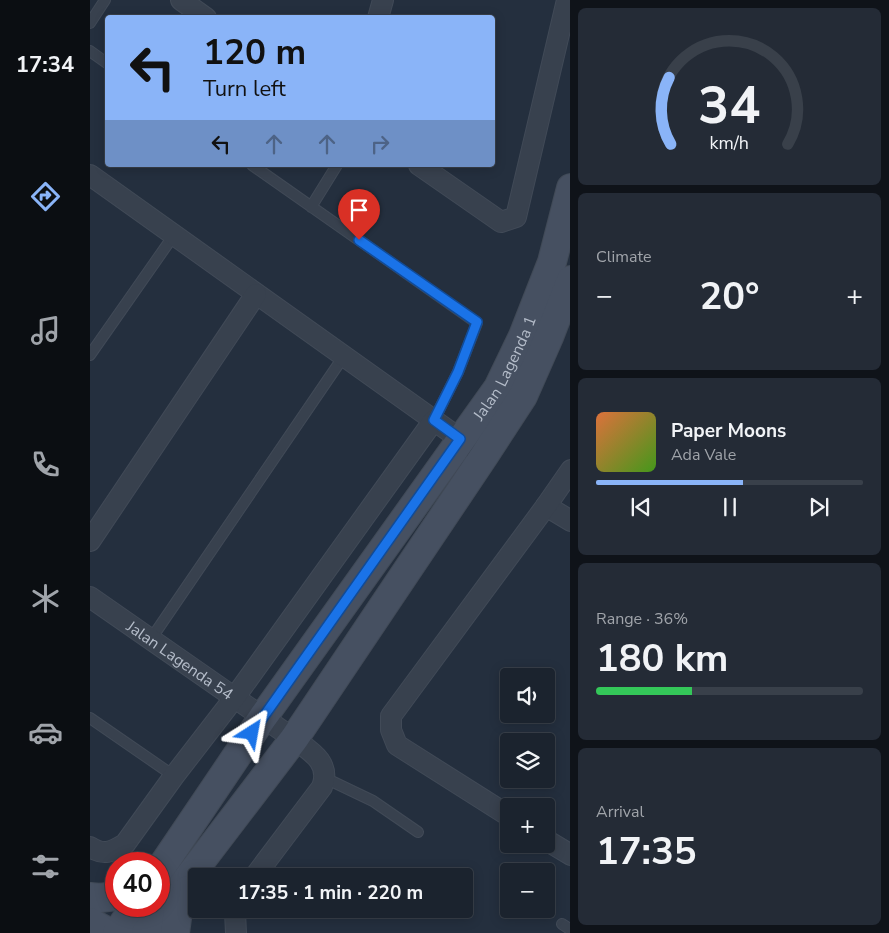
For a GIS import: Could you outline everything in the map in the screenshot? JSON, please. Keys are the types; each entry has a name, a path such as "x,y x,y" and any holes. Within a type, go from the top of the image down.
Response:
{"street":[{"path":"181,0 202,15"},
{"path":"379,15 383,0"},
{"path":"422,167 501,222 516,217 567,0"},
{"path":"93,183 174,235 484,456"},
{"name":"Jalan Lagenda 1","path":"170,854 263,717 498,388 523,336 552,262 570,188"},
{"name":"Jalan Lagenda 1","path":"146,933 294,740 523,396 549,337 570,280"},
{"path":"90,541 256,294"},
{"path":"90,848 100,853 113,851 125,844 174,776 235,697 434,420"},
{"path":"500,810 397,745 391,730 391,716 402,698 546,506 570,470"},
{"path":"546,506 570,521"},
{"name":"Jalan Lagenda 54","path":"90,597 313,753 322,765 325,778"},
{"path":"261,868 322,787 325,778"},
{"path":"169,852 177,844"},
{"path":"555,846 570,855"},
{"path":"175,933 178,911 202,859"},
{"path":"90,897 105,897"},
{"path":"118,933 128,917"},
{"path":"235,918 236,933"},
{"path":"90,922 110,933"}],"lane":[{"path":"90,23 105,0"},
{"path":"90,52 105,62"},
{"path":"255,167 477,322 458,372 434,420"},
{"path":"312,206 336,167"},
{"path":"90,355 174,235"},
{"path":"151,639 344,356"},
{"path":"90,718 174,776"},
{"path":"325,778 373,801 418,832"}],"route":[{"path":"252,733 460,439 434,420 458,372 472,340 477,322 359,240"}]}
